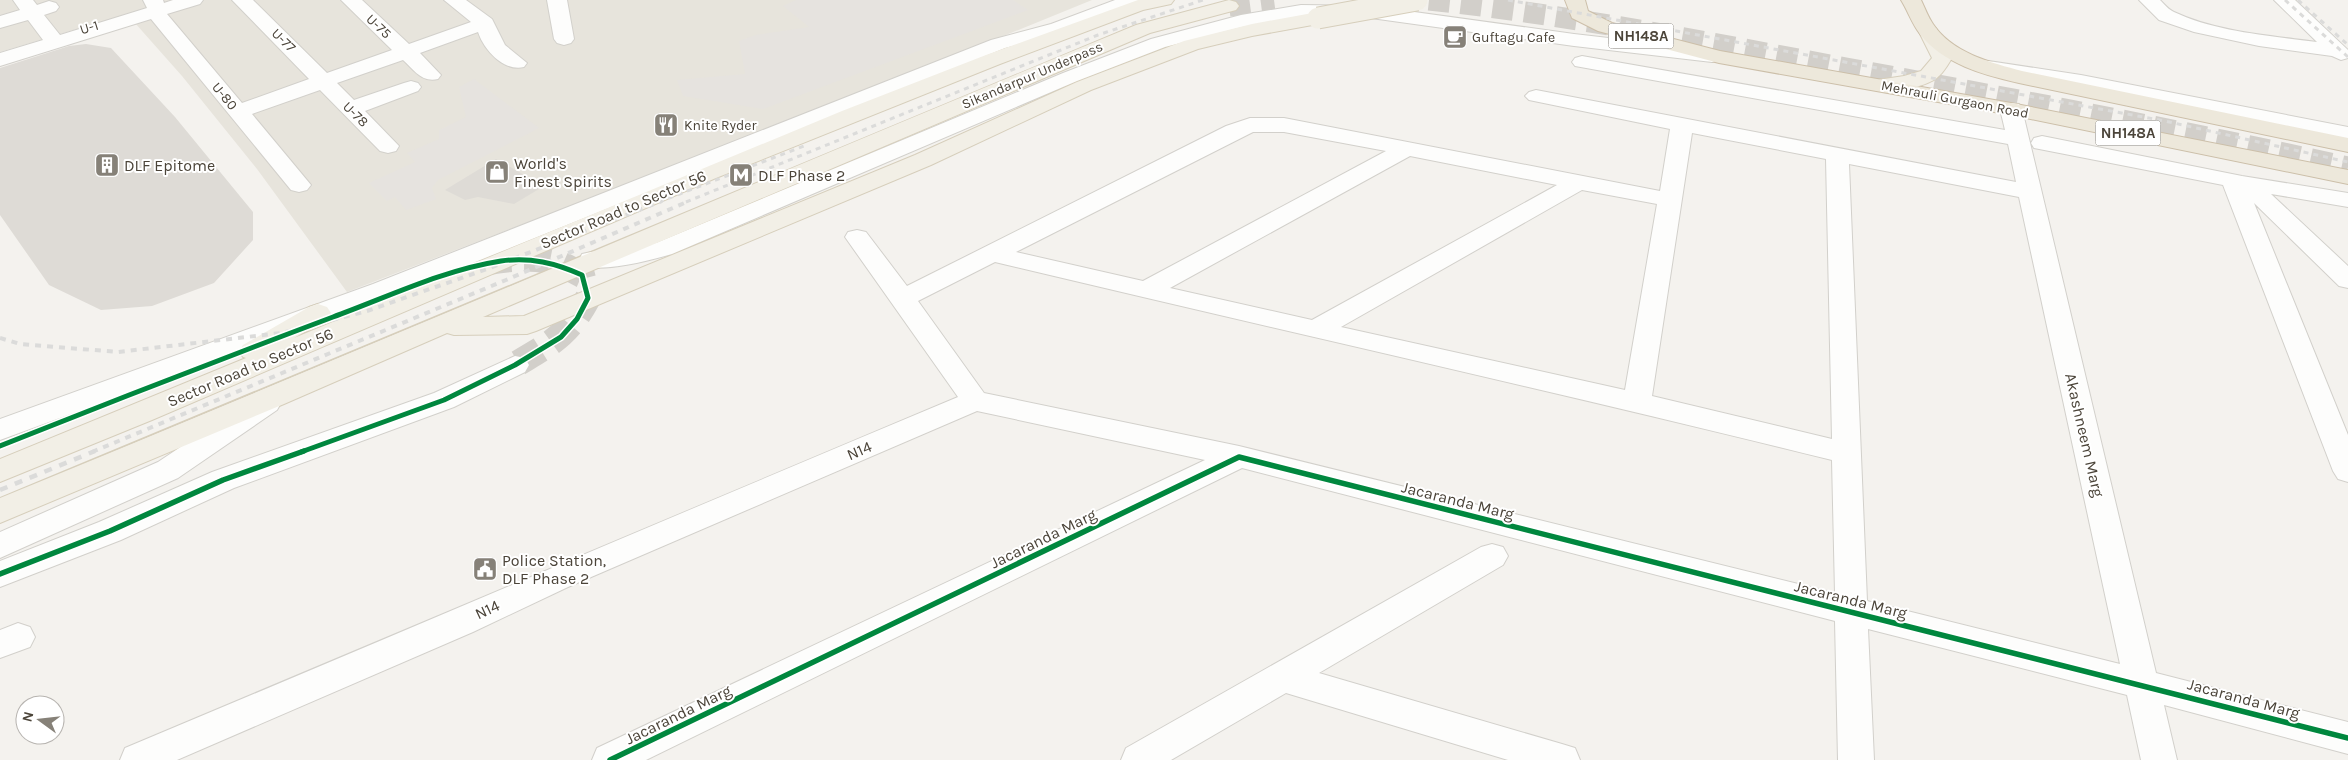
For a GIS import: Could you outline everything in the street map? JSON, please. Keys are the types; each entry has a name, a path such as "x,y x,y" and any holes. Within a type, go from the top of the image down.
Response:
{"highway":[{"name":"Mehrauli Gurgaon Road","path":"1575,0 1579,14 1605,27 1719,56 2011,109 2348,178"},
{"name":"NH148A","path":"1911,0 1929,32 1958,57 1975,65 2019,77 2348,145"}],"main road":[{"name":"Sikandarpur Underpass","path":"970,66 1137,6 1164,0"},
{"path":"441,326 527,324 923,160 1093,82 1191,45 1252,30 1417,0"},
{"name":"Sikandarpur Underpass","path":"591,260 839,158 1143,29 1229,6"},
{"path":"1878,84 1907,82 1928,75 1942,58 1929,32"},
{"name":"Sector Road to Sector 56","path":"0,471 192,380 970,66"},
{"path":"763,138 803,134"},
{"path":"0,511 274,397 591,260"},
{"path":"192,380 254,350 318,313"}],"street":[{"path":"0,60 163,5 193,0"},
{"name":"U-77","path":"242,0 307,62 323,82"},
{"path":"454,0 485,24 491,40 498,49 517,63"},
{"path":"558,0 564,39"},
{"path":"0,430 382,290 998,44 1049,29 1133,0"},
{"path":"2149,0 2166,16 2201,28 2343,56"},
{"path":"2284,0 2343,56"},
{"name":"U-75","path":"357,1 431,75"},
{"path":"0,22 37,5 63,38"},
{"name":"U-80","path":"163,5 238,112 299,185"},
{"path":"591,260 638,255 663,249 1070,77 1158,43 1241,21 1301,11 1371,12 1574,40 1719,56"},
{"path":"238,112 485,24"},
{"path":"970,66 1049,29"},
{"path":"0,55 63,38"},
{"path":"1582,62 2030,141 2348,200"},
{"path":"1975,65 2081,81 2348,134"},
{"name":"U-78","path":"323,82 388,146"},
{"path":"351,110 411,87"},
{"path":"1536,96 2030,192"},
{"name":"Akashneem Marg","path":"2011,109 2030,141 2030,192 2140,684 2159,760"},
{"path":"903,298 1234,131 1250,125 1284,125 1671,200"},
{"path":"1637,402 1682,125"},
{"path":"1146,290 1407,149"},
{"path":"1837,155 1856,760"},
{"path":"2233,180 2256,192 2348,280"},
{"path":"2233,180 2338,424 2348,471"},
{"path":"1315,330 1579,182"},
{"path":"857,237 903,298 975,401 1238,457"},
{"path":"992,254 1315,330 1637,402 1846,453"},
{"path":"0,574 110,531 223,480 444,400 515,365"},
{"path":"0,446 192,380"},
{"path":"0,546 168,470 274,397"},
{"name":"N14","path":"138,760 461,622 557,578 975,401"},
{"name":"Jacaranda Marg","path":"610,760 1238,457 2348,738"},
{"path":"1139,760 1492,556"},
{"path":"1283,677 1562,760"}],"shaded area":[{"path":"0,0 1092,0 868,91 347,292 257,169 182,76 127,14 0,52"},
{"path":"796,0 1013,0 1028,10 763,109 683,96 677,80 745,74 739,41 756,35 809,27 783,6"},
{"path":"474,79 539,128 438,180 432,188 436,199 406,210 395,197 387,201 369,183 415,162 407,153 439,139 439,130 466,117 459,87"}],"building":[{"name":"DLF Epitome","path":"86,44 111,48 175,117 253,212 253,240 214,283 152,306 101,310 49,285 0,215 0,68 69,46"},
{"name":"World's Finest Spirits","path":"496,159 544,186 514,204 478,197 465,200 445,190"}],"tunnel":[{"path":"1229,6 1274,0"},
{"path":"1429,0 1534,13 1690,39 2097,115 2348,167"},
{"path":"375,301 463,268 508,259 554,262 582,275 588,298 573,322 557,338 515,365"}],"railway":[{"path":"686,202 1098,35 1203,0"},
{"path":"1508,0 2165,121 2348,162"},
{"path":"2285,0 2348,57"},
{"path":"2298,0 2348,45"},
{"path":"659,202 804,146"},
{"path":"0,338 20,344 118,352 281,333 367,311 487,269 662,201"},
{"path":"92,452 506,280 689,201"},
{"path":"0,490 95,451"}],"cycle path":[{"path":"0,446 217,361 434,278 457,271 480,265 525,259 540,260 582,275 588,298 577,319 561,337 515,365 444,400 223,480 110,531 0,574"},
{"path":"610,760 1239,457 2141,684 2348,738"}],"place":[{"name":"Guftagu Cafe","path":"1455,37"},
{"name":"Knite Ryder","path":"666,125"},
{"name":"DLF Epitome","path":"107,165"},
{"name":"World's Finest Spirits","path":"497,172"},
{"name":"DLF Phase 2","path":"741,175"},
{"name":"Police Station, DLF Phase 2","path":"485,569"}]}
